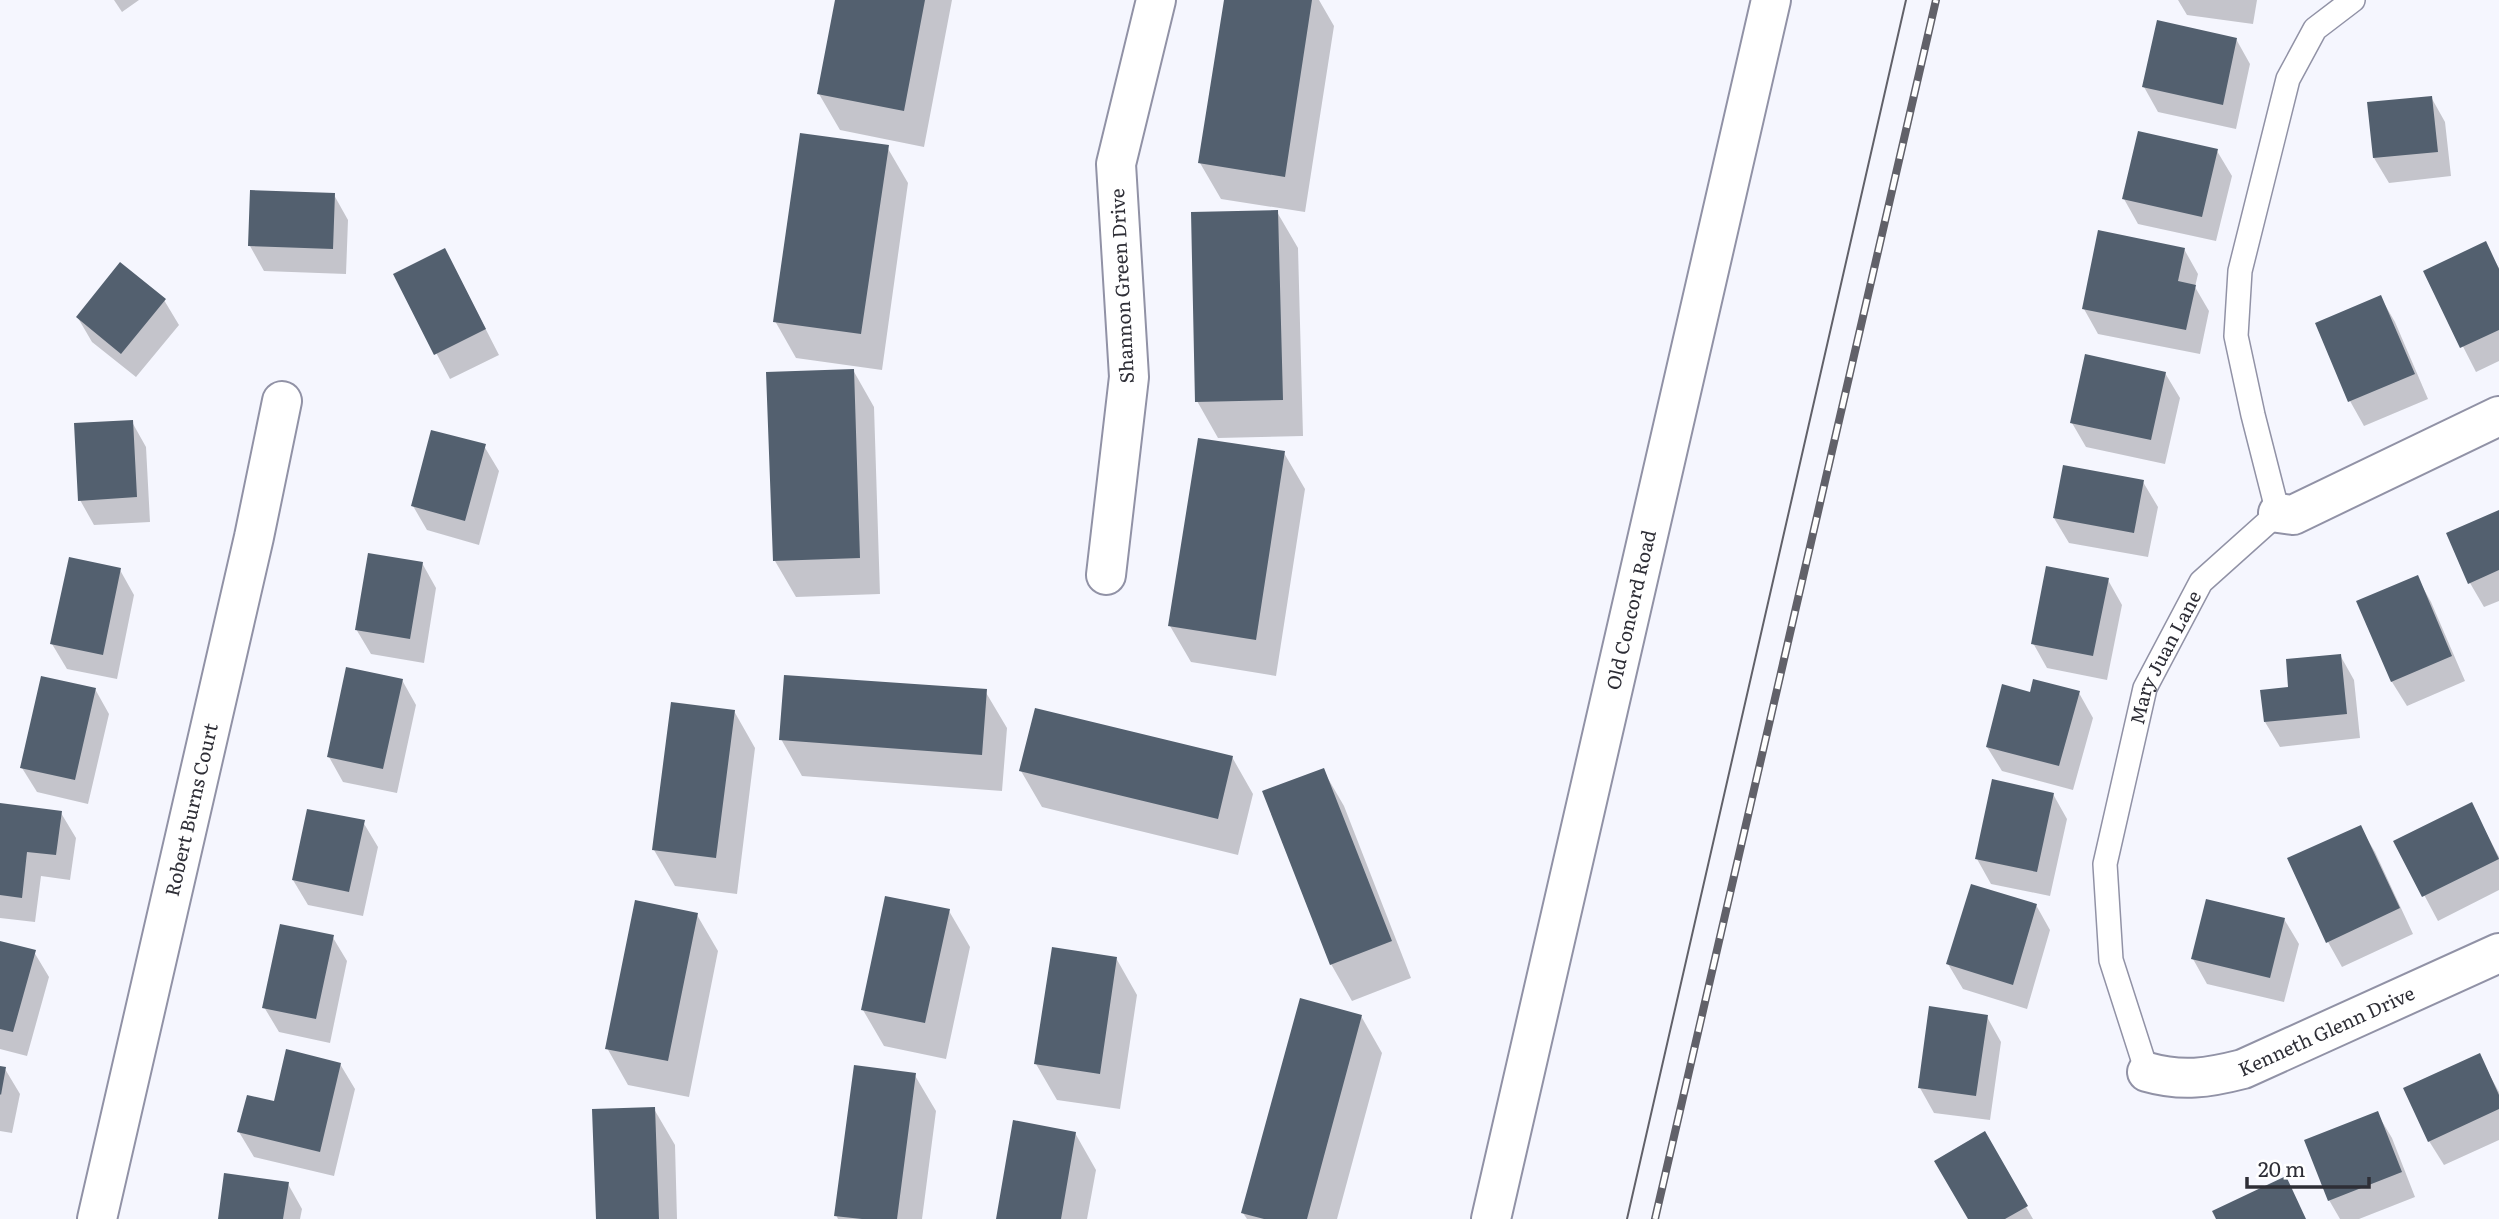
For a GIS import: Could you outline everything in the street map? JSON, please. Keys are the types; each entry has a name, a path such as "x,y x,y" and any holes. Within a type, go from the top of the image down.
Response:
{"street":[{"name":"Shannon Green Drive","path":"1107,575 1129,377 1116,164 1156,0"},
{"name":"Old Concord Road","path":"1491,1219 1770,0"},
{"name":"Robert Burns Court","path":"97,1219 248,565 282,401"},
{"path":"2278,513 2293,515 2499,416"},
{"name":"Kenneth Glenn Drive","path":"2147,1072 2166,1077 2205,1078 2243,1069 2499,953"}],"lane":[{"path":"2278,513 2236,336 2240,271 2288,79 2315,29 2353,0"},
{"name":"Mary Juan Lane","path":"2147,1072 2111,960 2105,864 2145,688 2201,582 2278,513"}],"building":[{"path":"835,0 925,0 904,111 817,94"},
{"path":"1224,0 1312,0 1285,177 1198,163"},
{"path":"2157,20 2237,38 2223,105 2142,87"},
{"path":"2432,96 2438,152 2373,158 2367,102"},
{"path":"2138,131 2218,149 2202,217 2122,199"},
{"path":"800,133 889,145 861,334 773,322"},
{"path":"250,190 335,193 333,249 248,246"},
{"path":"1278,210 1283,400 1195,402 1191,212"},
{"path":"2098,230 2185,248 2178,281 2196,285 2186,330 2082,309"},
{"path":"2486,241 2499,269 2499,330 2460,348 2423,271"},
{"path":"445,248 486,329 434,355 393,274"},
{"path":"120,262 166,299 121,354 76,317"},
{"path":"2381,295 2415,374 2348,402 2315,323"},
{"path":"2085,354 2166,372 2151,440 2070,423"},
{"path":"854,369 860,558 773,561 766,372"},
{"path":"133,420 137,497 78,501 74,423"},
{"path":"431,430 486,444 465,521 411,506"},
{"path":"1198,438 1285,451 1256,640 1168,626"},
{"path":"2063,465 2144,480 2134,533 2053,518"},
{"path":"2499,510 2499,570 2468,584 2446,533"},
{"path":"368,553 423,562 410,639 355,630"},
{"path":"69,557 121,568 103,655 50,644"},
{"path":"2046,566 2109,578 2093,656 2031,644"},
{"path":"2418,575 2452,656 2391,682 2356,601"},
{"path":"2341,654 2347,714 2264,722 2260,690 2288,687 2286,659"},
{"path":"346,667 403,679 383,769 327,757"},
{"path":"784,675 987,689 982,755 779,740"},
{"path":"41,676 96,688 75,780 20,768"},
{"path":"2033,679 2080,691 2059,766 1986,747 2002,684 2030,692"},
{"path":"671,702 735,710 716,858 652,850"},
{"path":"1035,708 1233,756 1218,819 1019,771"},
{"path":"1324,768 1392,941 1330,965 1262,791"},
{"path":"1992,779 2054,793 2037,872 1975,859"},
{"path":"2472,802 2499,859 2422,897 2393,841"},
{"path":"0,803 62,811 56,855 27,852 22,898 0,895"},
{"path":"307,809 365,820 349,892 292,880"},
{"path":"2361,825 2400,908 2326,943 2287,858"},
{"path":"1971,884 2037,904 2013,985 1946,964"},
{"path":"885,896 950,909 925,1023 861,1010"},
{"path":"2206,899 2285,918 2270,978 2191,959"},
{"path":"635,900 698,913 668,1061 605,1049"},
{"path":"280,924 334,935 316,1019 262,1008"},
{"path":"0,941 36,950 13,1032 0,1029"},
{"path":"1052,947 1117,957 1100,1074 1034,1064"},
{"path":"1300,998 1362,1015 1307,1219 1264,1219 1241,1213"},
{"path":"1929,1006 1988,1015 1976,1096 1918,1088"},
{"path":"286,1049 341,1063 320,1152 237,1132 247,1095 274,1101"},
{"path":"2480,1053 2499,1095 2499,1109 2428,1142 2403,1088"},
{"path":"854,1065 916,1073 897,1219 834,1216"},
{"path":"0,1066 6,1067 1,1095 0,1094"},
{"path":"655,1107 659,1219 596,1219 592,1109"},
{"path":"2378,1111 2402,1172 2328,1201 2304,1140"},
{"path":"1013,1120 1076,1132 1061,1219 996,1219"},
{"path":"1985,1131 2028,1206 2005,1219 1968,1219 1934,1161"},
{"path":"224,1173 289,1182 283,1219 218,1219"},
{"path":"2286,1176 2306,1219 2216,1219 2212,1211"}],"tram line":[{"path":"1627,1219 1906,0"}],"railway":[{"path":"1655,1219 1936,0"}]}
